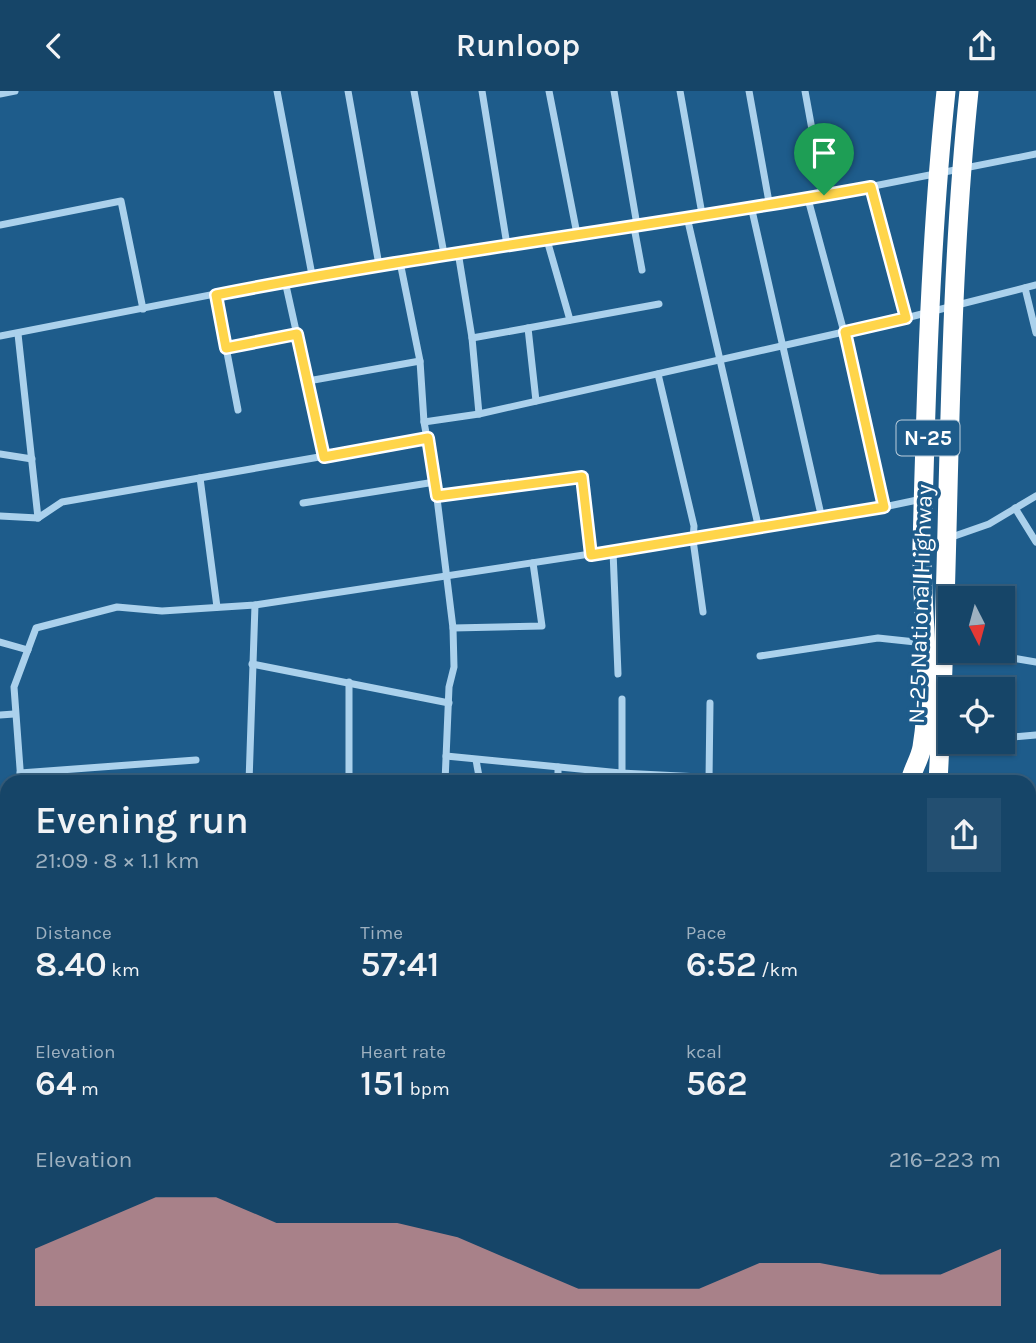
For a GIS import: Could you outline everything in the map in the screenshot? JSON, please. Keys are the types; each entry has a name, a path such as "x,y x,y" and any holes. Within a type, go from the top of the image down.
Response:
{"highway":[{"name":"N-25 National Highway","path":"938,630 922,547 937,176 946,91"},
{"name":"N-25 National Highway","path":"944,586 960,171 969,91"},
{"name":"N-25 National Highway","path":"937,775 931,748 939,663"},
{"name":"N-25 National Highway","path":"913,775 931,748"}],"street":[{"path":"0,94 15,91"},
{"path":"277,91 312,275"},
{"path":"348,91 379,265"},
{"path":"414,91 444,254"},
{"path":"482,91 508,245"},
{"path":"550,91 577,235"},
{"path":"614,91 642,270"},
{"path":"680,91 702,214"},
{"path":"749,91 769,202"},
{"path":"804,91 824,195"},
{"path":"0,336 312,275 636,226 769,202 808,199 1036,155"},
{"path":"871,187 906,318"},
{"path":"808,199 845,332 884,507"},
{"path":"0,218 0,225 121,201 143,309"},
{"path":"751,206 822,519"},
{"path":"688,217 759,529"},
{"path":"547,240 570,320"},
{"path":"458,252 472,338 479,414"},
{"path":"400,262 419,361 424,422 437,496 453,628 454,667 445,775"},
{"path":"285,281 324,457"},
{"path":"424,422 479,414 658,374 906,318 1036,285"},
{"path":"1025,288 1036,333"},
{"path":"216,295 238,410"},
{"path":"472,338 659,304"},
{"path":"528,328 536,401"},
{"path":"18,334 38,518"},
{"path":"226,348 297,334"},
{"path":"308,381 419,361"},
{"path":"658,374 694,526 693,540 703,612"},
{"path":"0,516 38,518 62,502 428,438"},
{"path":"0,454 32,459"},
{"path":"437,496 582,477 591,555"},
{"path":"200,478 217,607"},
{"path":"303,503 435,482"},
{"path":"922,547 989,524 1036,496"},
{"path":"196,760 20,773 14,687 36,628 117,607 162,611 255,605 693,540 822,519 926,498"},
{"path":"1015,509 1036,542"},
{"path":"613,551 618,674"},
{"path":"453,628 542,626 533,563"},
{"path":"249,775 255,605"},
{"path":"760,656 878,638 938,646"},
{"path":"0,642 28,650"},
{"path":"1015,658 1036,662"},
{"path":"251,664 449,703"},
{"path":"349,682 349,775"},
{"path":"621,773 622,699"},
{"path":"709,775 710,703"},
{"path":"0,715 15,714"},
{"path":"1015,737 1036,735"},
{"path":"931,748 938,747"},
{"path":"446,756 646,775"},
{"path":"476,760 479,775"},
{"path":"558,767 558,775"}],"route":[{"path":"871,187 906,318 845,332 884,507 591,555 582,477 437,496 428,438 324,457 297,334 226,348 216,295 312,275 634,227 769,202 824,195 871,187"}]}
